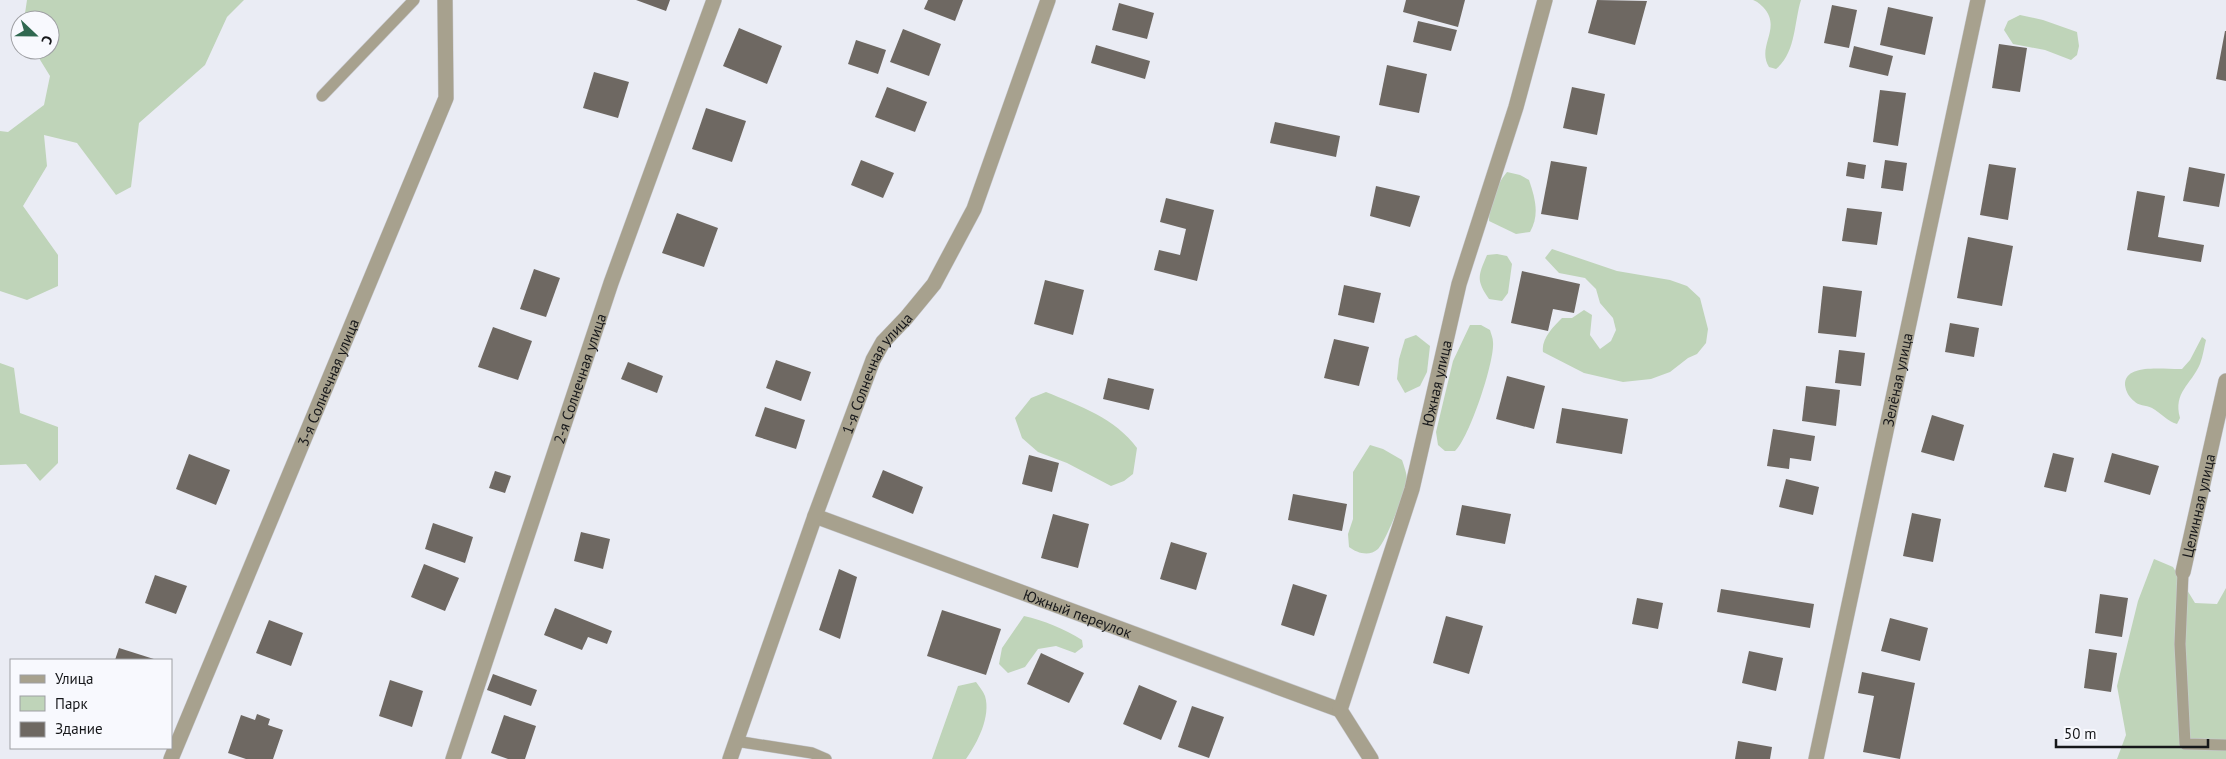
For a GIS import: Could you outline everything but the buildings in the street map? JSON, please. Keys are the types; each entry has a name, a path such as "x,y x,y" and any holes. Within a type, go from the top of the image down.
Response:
{"street":[{"name":"3-я Солнечная улица","path":"171,759 446,98 445,0"},
{"name":"2-я Солнечная улица","path":"452,759 611,283 714,0"},
{"name":"1-я Солнечная улица","path":"730,759 815,516 873,360 883,342 934,284 974,209 1048,0"},
{"name":"Южная улица","path":"1340,710 1412,489 1459,284 1516,107 1545,0"},
{"name":"Зелёная улица","path":"1816,759 1978,0"},
{"name":"Целинная улица","path":"2183,572 2226,381"},
{"name":"Южный переулок","path":"815,516 1340,710"},
{"path":"1340,710 1372,759"}],"lane":[{"path":"322,96 414,0"},
{"path":"2183,572 2180,644 2185,744 2226,745"},
{"path":"735,743 742,742 812,753 826,759"}],"green space":[{"path":"27,0 244,0 227,17 205,65 139,123 131,187 116,195 77,143 44,135 47,166 23,206 58,255 58,286 27,300 0,291 0,131 8,132 44,105 50,76 40,60 60,60 60,10 26,10"},
{"path":"1753,0 1801,0 1791,46 1783,62 1776,69 1769,67 1765,52 1771,22 1763,7"},
{"path":"2020,15 2043,20 2077,32 2079,46 2077,55 2071,60 2045,50 2013,44 2004,30 2008,21"},
{"path":"1507,172 1520,175 1529,180 1535,200 1536,213 1530,232 1516,234 1489,221 1494,195 1499,183"},
{"path":"1552,249 1617,271 1670,280 1687,286 1700,298 1708,329 1706,343 1697,354 1688,358 1670,372 1651,379 1623,382 1584,373 1543,352 1546,338 1562,318 1572,318 1584,310 1592,315 1590,335 1600,349 1611,341 1616,330 1613,318 1600,303 1596,289 1585,278 1559,273 1545,258"},
{"path":"1487,255 1507,256 1512,264 1508,293 1502,301 1489,299 1480,282 1480,273"},
{"path":"1470,325 1481,325 1490,330 1493,352 1486,382 1467,432 1455,451 1445,451 1438,445 1436,432 1453,361"},
{"path":"1416,335 1430,346 1427,372 1420,386 1405,393 1397,379 1399,359 1405,339"},
{"path":"2202,337 2206,340 2202,358 2181,395 2178,409 2180,418 2177,424 2152,408 2136,403 2131,398 2125,385 2127,378 2132,373 2139,370 2158,368 2182,369 2190,360"},
{"path":"0,363 14,368 20,413 58,427 58,463 40,481 26,464 0,465"},
{"path":"1046,392 1096,414 1108,421 1128,438 1137,448 1133,474 1124,481 1111,486 1067,463 1038,452 1022,438 1015,418 1031,398"},
{"path":"1370,445 1383,449 1402,460 1407,480 1399,505 1382,544 1378,549 1367,553 1356,551 1349,547 1348,534 1353,519 1353,472"},
{"path":"2154,559 2173,567 2195,603 2217,604 2226,588 2226,759 2117,759 2126,735 2117,686 2138,601"},
{"path":"1024,616 1046,622 1068,632 1082,640 1083,647 1075,653 1056,646 1038,649 1025,667 1008,673 999,664 1002,648"},
{"path":"976,682 985,696 986,712 982,729 975,745 966,759 932,759 958,686"}]}
